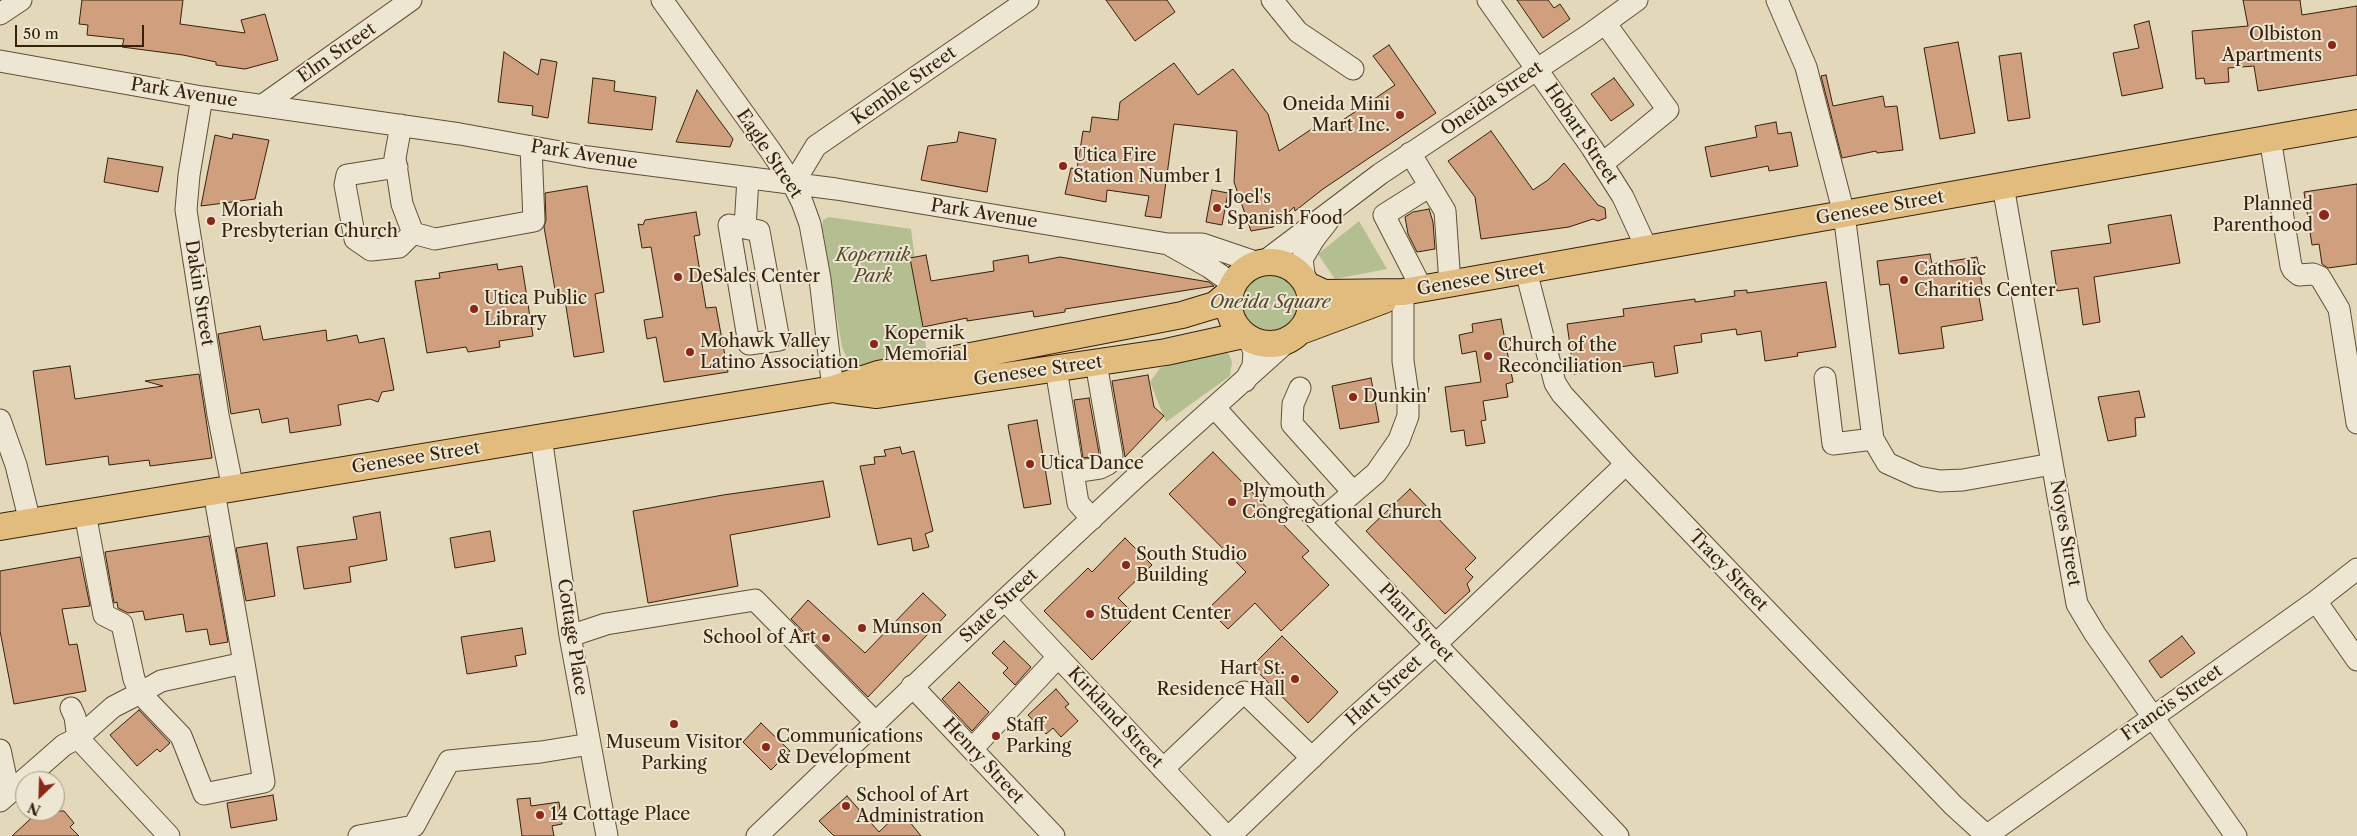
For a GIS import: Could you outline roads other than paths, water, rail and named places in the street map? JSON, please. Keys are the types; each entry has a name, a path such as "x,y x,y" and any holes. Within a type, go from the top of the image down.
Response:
{"main road":[{"name":"Genesee Street","path":"1306,283 1324,293 1413,291 2357,123"},
{"path":"1262,262 1288,265 1306,283 1311,297 1311,309 1308,321 1295,336 1276,344 1261,344 1246,337 1230,316 1231,288 1248,267 1262,262"},
{"name":"Genesee Street","path":"0,527 832,389 878,374 1182,314 1215,304 1231,288"},
{"name":"Genesee Street","path":"1295,336 1413,291"},
{"name":"Genesee Street","path":"832,389 877,395 1166,352 1246,337"}],"street":[{"path":"0,14 21,0"},
{"name":"Elm Street","path":"263,105 411,0"},
{"name":"Eagle Street","path":"662,0 793,184 810,224 820,279 832,389"},
{"name":"Kemble Street","path":"793,184 816,146 1028,0"},
{"path":"1272,0 1298,32 1353,69"},
{"name":"Hobart Street","path":"1488,0 1624,197 1647,249"},
{"name":"Oneida Street","path":"1262,262 1347,198 1536,70 1610,12 1636,0"},
{"path":"1777,0 1806,67 1844,214 1873,439 1887,463 1918,477 1940,481 1963,480 2052,464"},
{"path":"1602,164 1668,110 1610,12"},
{"name":"Park Avenue","path":"0,62 202,97 401,125 588,157 836,189 1168,244 1202,244 1262,262"},
{"name":"Dakin Street","path":"140,693 181,736 204,794 264,782 244,663 223,490 218,415 186,210 188,176 202,97"},
{"path":"401,125 395,158 402,204 413,233"},
{"path":"2270,138 2293,270 2299,275 2313,274 2320,277 2339,309 2357,423"},
{"path":"413,233 436,239 534,221 531,147"},
{"path":"1410,154 1445,211 1450,284"},
{"path":"397,167 347,175 345,185 355,239 371,250 399,247 413,233"},
{"path":"745,228 748,178"},
{"path":"1319,522 1382,464 1399,440 1408,416 1408,395 1403,361 1413,291 1384,215 1430,186"},
{"name":"Noyes Street","path":"2003,186 2077,604 2095,634 2236,836"},
{"name":"Oneida Street","path":"1306,283 1302,259 1314,239 1347,198"},
{"path":"729,225 745,228 759,231 779,340 748,344 729,225"},
{"name":"Park Avenue","path":"1168,244 1210,266 1231,288"},
{"name":"Tracy Street","path":"1526,271 1555,383 1562,394 1626,464 1953,805 1987,836"},
{"name":"State Street","path":"769,832 912,686 1092,519 1295,336"},
{"name":"State Street","path":"1245,381 1253,366 1254,352 1246,337"},
{"path":"1073,472 1100,468 1108,464 1112,455 1096,363"},
{"path":"1056,369 1078,503 1092,519"},
{"path":"1825,378 1833,444 1873,439"},
{"path":"1300,388 1293,404 1292,424 1353,492"},
{"name":"Plant Street","path":"1215,408 1319,522 1618,836"},
{"path":"0,420 16,464 30,522"},
{"name":"Cottage Place","path":"541,437 558,543 570,636 607,836"},
{"name":"Hart Street","path":"1230,836 1626,464"},
{"path":"85,513 104,615 122,624 134,679 140,693"},
{"name":"Francis Street","path":"1987,836 2316,601 2357,569"},
{"path":"570,636 606,624 755,600 875,722"},
{"name":"Kirkland Street","path":"1005,600 1226,836"},
{"path":"2316,601 2357,660"},
{"path":"972,749 1058,657"},
{"path":"4,796 64,745 78,738 113,707 161,681 244,663"},
{"name":"Henry Street","path":"912,686 1054,836"},
{"path":"1163,769 1244,692 1312,758"},
{"path":"71,708 75,717 78,738 170,836"},
{"path":"359,836 414,826 449,761 542,752 590,744"},
{"path":"0,750 4,796"}],"place":[{"name":"Olbiston Apartments","path":"2332,45"},
{"name":"Oneida Mini Mart Inc.","path":"1400,115"},
{"name":"Utica Fire Station Number 1","path":"1063,166"},
{"name":"Joel's Spanish Food","path":"1217,208"},
{"name":"Planned Parenthood","path":"2324,215"},
{"name":"Moriah Presbyterian Church","path":"211,221"},
{"name":"DeSales Center","path":"678,277"},
{"name":"Catholic Charities Center","path":"1904,280"},
{"name":"Utica Public Library","path":"474,309"},
{"name":"Kopernik Memorial","path":"874,344"},
{"name":"Mohawk Valley Latino Association","path":"690,352"},
{"name":"Church of the Reconciliation","path":"1488,356"},
{"name":"Dunkin'","path":"1353,397"},
{"name":"Utica Dance","path":"1030,464"},
{"name":"Plymouth Congregational Church","path":"1232,502"},
{"name":"South Studio Building","path":"1126,565"},
{"name":"Student Center","path":"1090,614"},
{"name":"Munson","path":"862,628"},
{"name":"School of Art","path":"826,638"},
{"name":"Hart St. Residence Hall","path":"1295,679"},
{"name":"Museum Visitor Parking","path":"674,724"},
{"name":"Staff Parking","path":"996,736"},
{"name":"Communications & Development","path":"766,747"},
{"name":"School of Art Administration","path":"846,806"},
{"name":"14 Cottage Place","path":"540,815"}],"park label":[{"name":"Kopernik Park","path":"873,266"},
{"name":"Oneida Square","path":"1270,303"}]}
